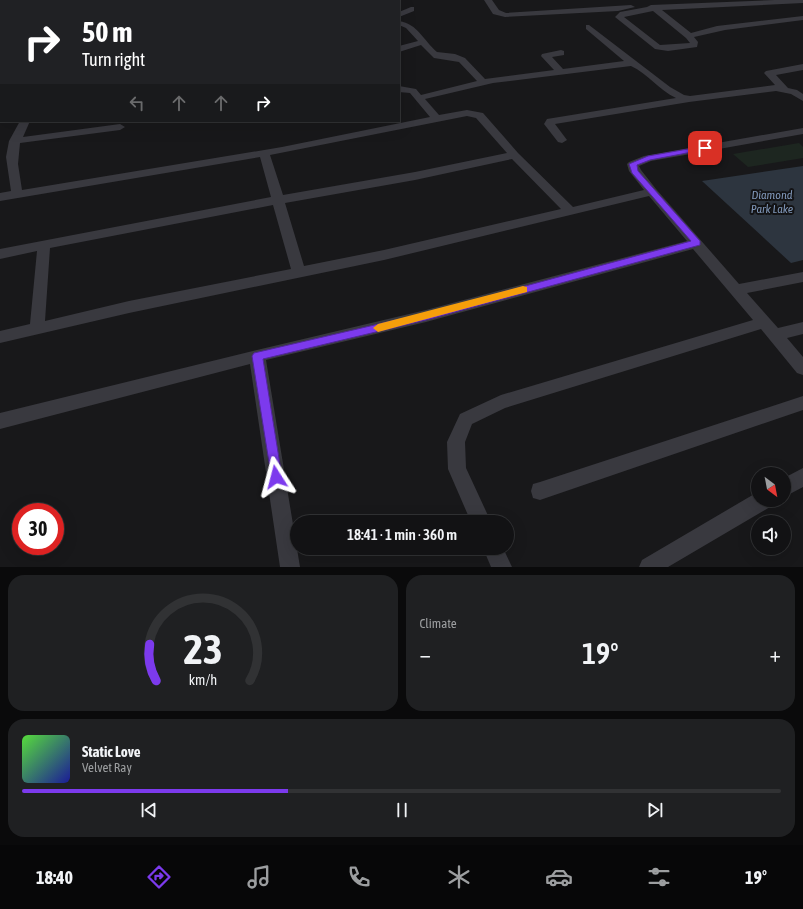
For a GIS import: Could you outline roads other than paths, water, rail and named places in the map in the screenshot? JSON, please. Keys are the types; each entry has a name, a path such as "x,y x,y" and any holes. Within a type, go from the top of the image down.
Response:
{"street":[{"path":"488,0 496,12 505,15 618,9 636,3 655,8 682,29 694,42 694,44 663,48 658,47 619,17 624,14 655,8 803,1"},
{"path":"787,1 803,12"},
{"path":"411,9 400,20 411,27 431,52 442,58 457,57 463,60 483,82"},
{"path":"689,36 725,28 803,18"},
{"path":"589,27 632,63 643,69 678,98 690,99"},
{"path":"682,29 725,28"},
{"path":"400,49 423,42"},
{"path":"561,53 546,56 561,72"},
{"path":"419,98 483,82 632,63"},
{"path":"784,89 769,73 803,67"},
{"path":"400,89 413,91 436,118"},
{"path":"562,140 549,124 551,120 690,99 784,89 794,92 803,98"},
{"path":"0,197 264,152 467,113 479,115 514,155 569,210"},
{"path":"17,194 11,164 11,151 14,141 24,122"},
{"path":"14,141 120,127"},
{"path":"803,131 640,160 633,164 635,171 652,192 803,368"},
{"path":"264,152 299,272"},
{"path":"0,254 204,213 278,201 514,155"},
{"path":"0,337 129,307 384,255 569,210 652,192"},
{"path":"0,421 257,356 426,316 697,243"},
{"path":"37,329 44,245"},
{"path":"737,290 803,277"},
{"path":"478,515 458,469 456,442 466,419 501,402 764,322"},
{"path":"775,334 803,328"},
{"path":"257,356 290,567"},
{"path":"540,491 803,403"},
{"path":"791,484 803,477"},
{"path":"649,567 751,507"},
{"path":"496,555 502,567"}],"water":[{"name":"Diamond Park Lake","path":"803,166 803,260 791,263 702,181"}]}
